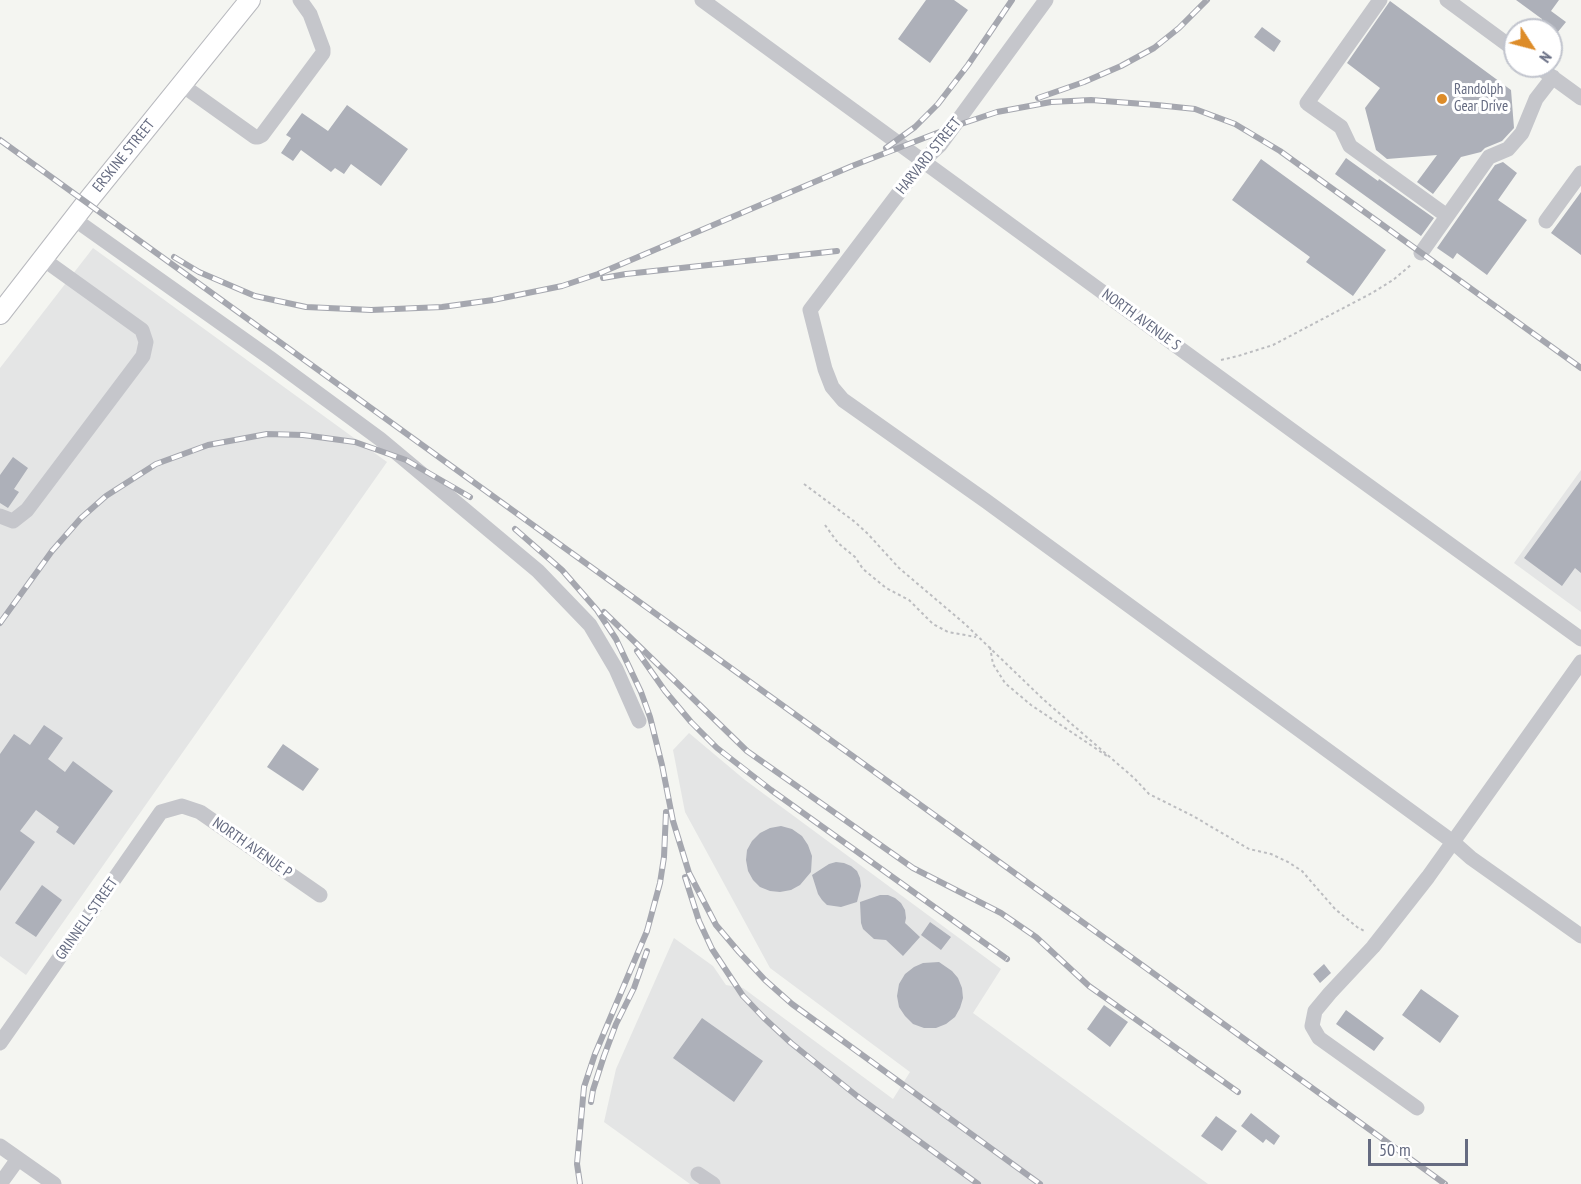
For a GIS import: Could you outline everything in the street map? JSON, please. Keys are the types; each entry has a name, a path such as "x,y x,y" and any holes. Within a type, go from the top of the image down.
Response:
{"main road":[{"name":"ERSKINE STREET","path":"0,314 250,0"}],"street":[{"path":"182,85 255,137 262,135 323,53 310,14 300,0"},
{"name":"NORTH AVENUE S","path":"702,0 1581,639"},
{"name":"HARVARD STREET","path":"1046,0 940,145 923,161 810,310 832,387 843,400 987,501 1453,842"},
{"path":"1380,0 1307,104 1341,127 1350,146 1447,216"},
{"path":"1447,0 1503,41"},
{"path":"1421,253 1489,157 1508,150 1522,134 1536,99 1551,78"},
{"path":"1553,78 1581,98"},
{"path":"1546,222 1581,173"},
{"path":"74,219 380,439 538,571 590,625 616,669 639,721"},
{"path":"0,516 13,521 27,510 143,356 146,342 142,330 43,259"},
{"path":"1417,1108 1319,1038 1312,1026 1315,1011 1379,939 1428,877 1581,662"},
{"name":"NORTH AVENUE P","path":"182,806 200,812 320,895"},
{"name":"GRINNELL STREET","path":"0,1044 161,812 182,806"},
{"path":"1453,842 1471,858 1581,936"},
{"path":"0,1146 54,1184"},
{"path":"0,1184 18,1159"},
{"path":"698,1174 713,1184"}],"path":[{"path":"1200,364 1238,356 1273,345 1394,280 1411,266 1421,253"},
{"path":"804,484 855,522 898,568 965,624 1044,700 1149,794 1193,816 1249,849 1288,861 1302,871 1335,909 1357,927 1379,939"},
{"path":"825,525 838,543 855,557 863,569 886,588 909,600 933,624 948,632 979,638"},
{"path":"990,647 993,664 1005,683 1031,705 1113,760"}],"shaded area":[{"path":"93,248 387,462 26,975 0,956 0,368"},
{"path":"1581,470 1581,612 1514,563"},
{"path":"689,733 745,780 1001,969 973,1013 1208,1184 690,1184 604,1122 616,1069 674,938 713,966 726,985 743,988 893,1099 910,1072 770,968 685,812 673,750"}],"building":[{"path":"926,0 954,0 968,10 930,63 898,39"},
{"path":"1516,0 1559,0 1551,11 1561,18 1541,18"},
{"name":"Randolph Gear Drive","path":"1390,1 1511,90 1514,128 1502,141 1481,152 1461,157 1433,194 1417,182 1437,155 1387,159 1376,150 1365,108 1380,88 1347,63"},
{"path":"1262,27 1281,41 1274,52 1254,37"},
{"path":"347,105 408,149 381,186 351,164 344,174 335,168 331,172 301,150 293,161 281,153 291,138 286,135 302,113 328,131"},
{"path":"1346,158 1434,218 1421,236 1335,174"},
{"path":"1261,159 1386,250 1353,296 1306,262 1310,257 1232,200"},
{"path":"1503,162 1517,173 1498,200 1527,220 1487,275 1457,253 1453,259 1437,248 1495,165"},
{"path":"1581,192 1581,255 1551,233"},
{"path":"13,457 28,468 14,489 19,492 8,508 0,503 0,475"},
{"path":"1581,480 1581,573 1575,568 1562,586 1524,558"},
{"path":"44,725 63,738 48,759 65,772 73,761 113,791 74,845 56,832 59,827 36,810 20,831 35,842 0,891 0,754 14,734 30,745"},
{"path":"283,744 319,769 303,791 267,767"},
{"path":"781,826 792,829 802,836 812,856 811,872 800,885 780,892 760,887 748,871 746,860 747,850 760,833"},
{"path":"836,862 851,866 857,871 861,886 857,902 841,907 827,905 822,900 812,875"},
{"path":"42,885 62,900 36,937 15,923"},
{"path":"880,895 888,895 901,903 905,910 905,923 920,937 903,956 886,940 874,939 863,929 860,902"},
{"path":"930,922 951,937 941,950 921,935"},
{"path":"939,962 958,978 963,998 955,1017 946,1024 936,1028 924,1028 913,1024 899,1007 897,996 899,984 905,974 914,967 923,963"},
{"path":"1324,964 1331,973 1320,983 1313,974"},
{"path":"1421,989 1459,1016 1440,1043 1402,1015"},
{"path":"1104,1005 1128,1022 1110,1047 1087,1029"},
{"path":"1346,1010 1384,1038 1374,1051 1336,1024"},
{"path":"702,1018 763,1061 734,1102 673,1058"},
{"path":"1251,1113 1280,1136 1274,1145 1266,1139 1263,1143 1241,1126"},
{"path":"1216,1116 1237,1131 1222,1151 1201,1136"}],"railway":[{"path":"886,148 915,127 938,104 968,65 1012,0"},
{"path":"1038,98 1084,82 1154,48 1179,28 1207,0"},
{"path":"174,257 199,272 255,296 306,307 371,310 442,307 493,300 562,286 598,274 852,166 997,112 1051,102 1091,100 1157,105 1195,109 1235,124 1280,151 1581,368"},
{"path":"0,140 1445,1184"},
{"path":"603,278 837,251"},
{"path":"0,623 52,551 81,518 106,496 156,464 208,445 267,434 303,435 355,442 406,460 470,497"},
{"path":"515,529 562,570 597,610 616,639 650,717 673,821 689,873 716,925 765,980 792,1004 1040,1184"},
{"path":"604,612 747,751 913,868 1001,913 1036,937 1089,986 1238,1092"},
{"path":"637,651 665,691 717,748 771,790 1007,959"},
{"path":"580,1184 577,1164 584,1087 595,1054 647,931 660,883 666,812"},
{"path":"685,877 699,921 712,949 743,996 791,1043 857,1096 978,1184"},
{"path":"591,1102 604,1056 616,1024 634,988 647,951"}],"place":[{"name":"Randolph Gear Drive","path":"1442,99"}]}
